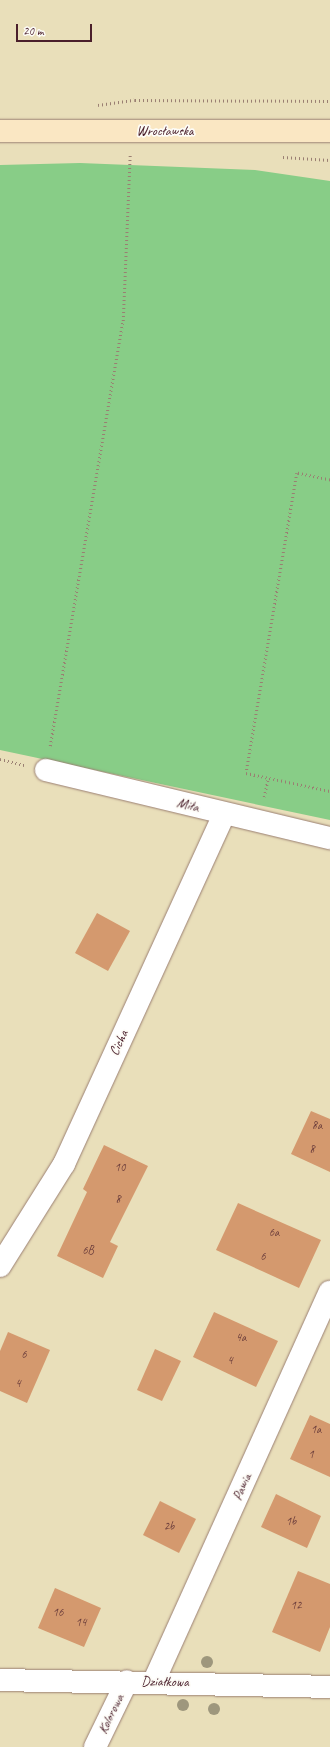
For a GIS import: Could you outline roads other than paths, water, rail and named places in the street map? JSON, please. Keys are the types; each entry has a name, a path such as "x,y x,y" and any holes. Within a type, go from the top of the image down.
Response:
{"main road":[{"name":"Wrocławska","path":"0,131 330,131"}],"street":[{"name":"Miła","path":"46,770 224,814 330,838"},
{"name":"Cicha","path":"0,1266 64,1164 224,814"},
{"name":"Pawia","path":"154,1681 330,1292"},
{"name":"Działkowa","path":"0,1680 154,1681 330,1687"},
{"name":"Kolorowa","path":"95,1747 128,1681"}]}
